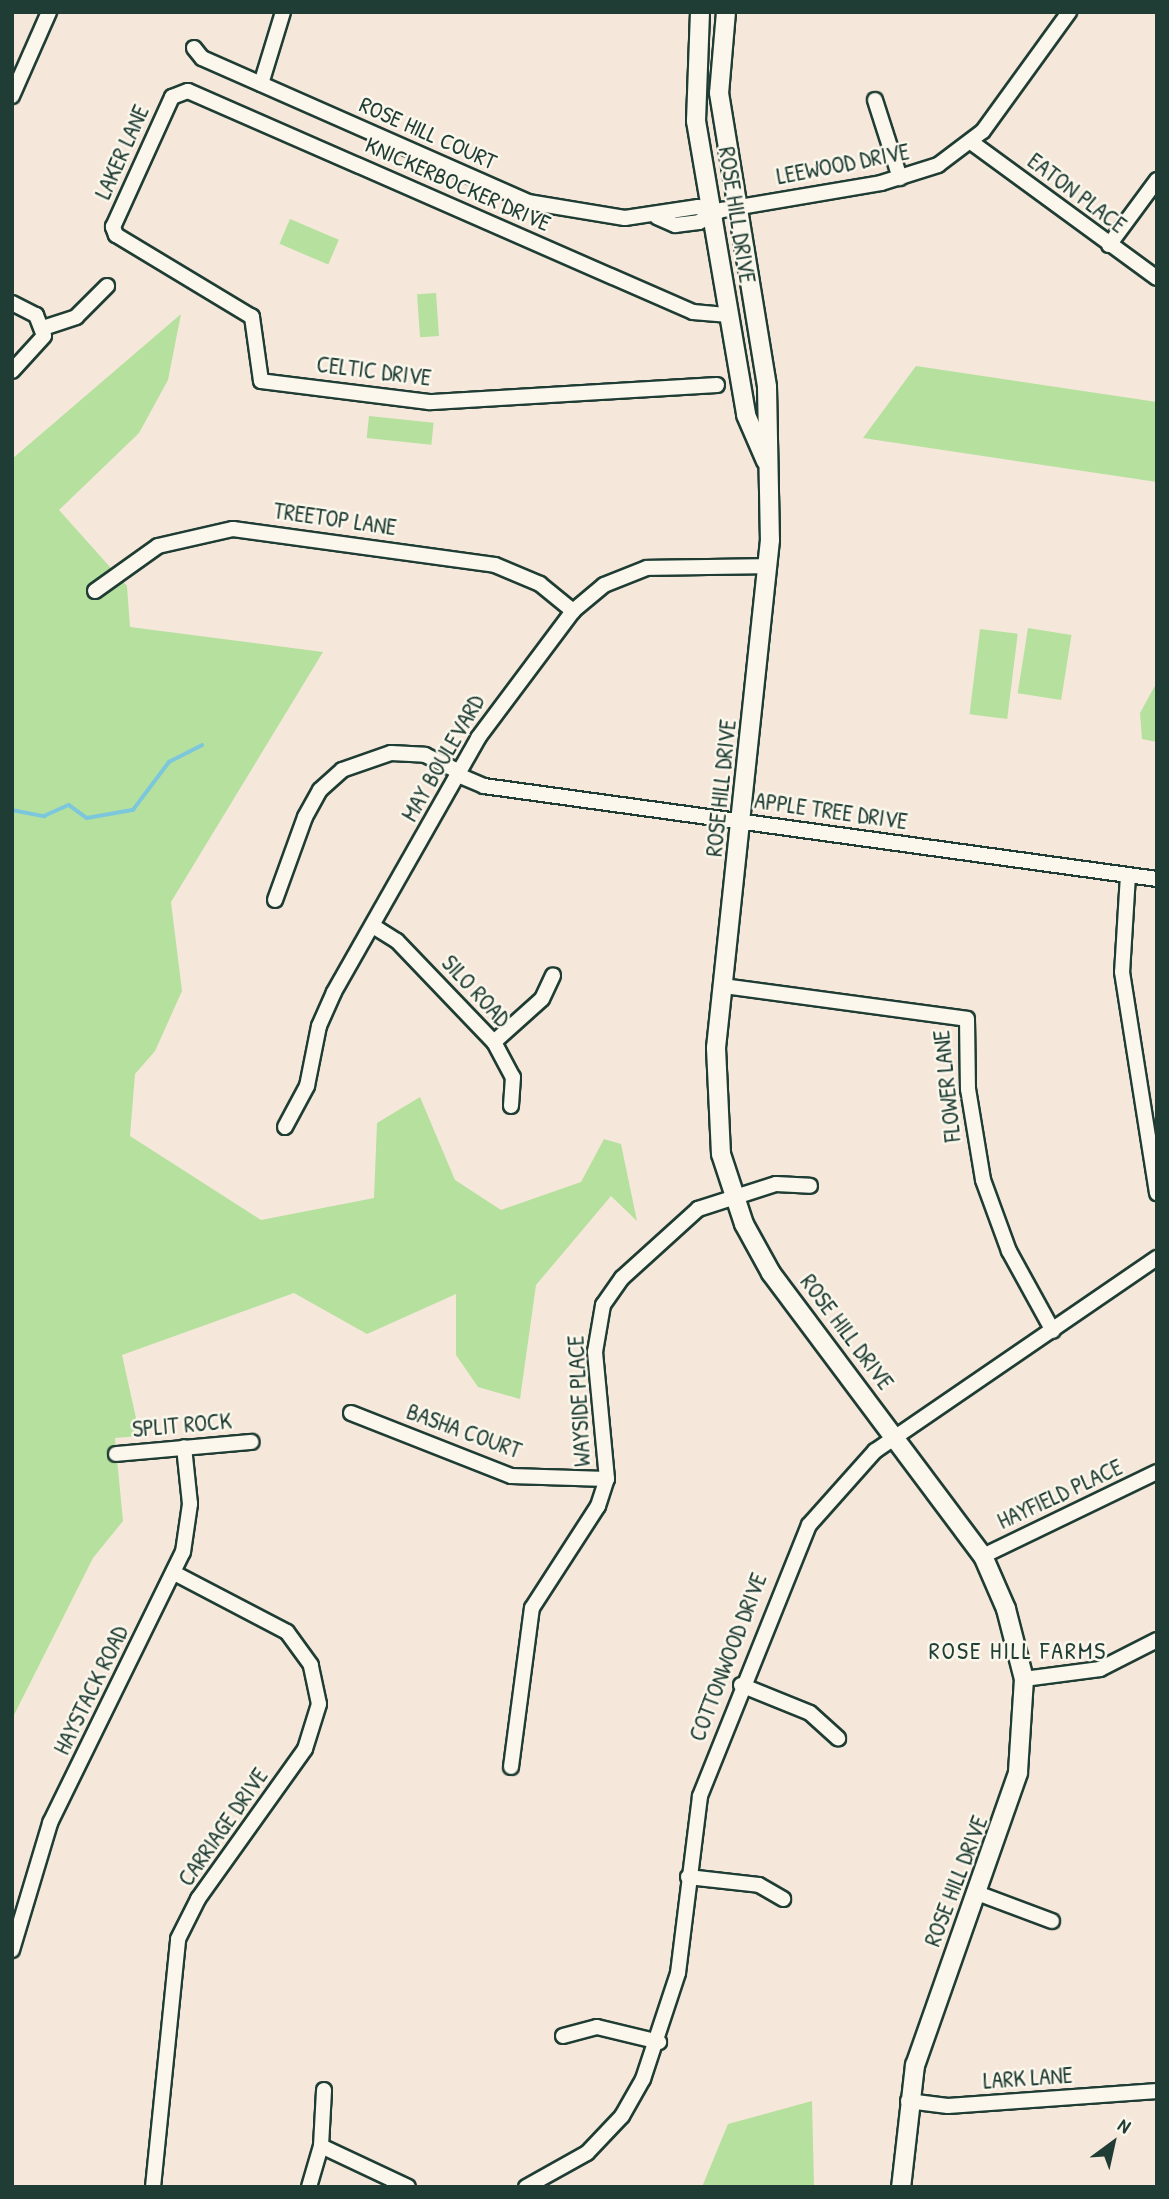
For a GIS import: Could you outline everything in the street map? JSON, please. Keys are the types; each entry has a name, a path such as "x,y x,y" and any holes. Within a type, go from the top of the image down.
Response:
{"street":[{"path":"12,96 49,12"},
{"path":"261,85 283,12"},
{"name":"ROSE HILL DRIVE","path":"701,12 694,105 724,210 767,387 769,566 724,986 715,1097 734,1194 771,1273 983,1556 1006,1609 1024,1679 1018,1773 922,2042 908,2101 901,2187"},
{"name":"ROSE HILL DRIVE","path":"726,12 719,93 729,315 746,415 766,462"},
{"name":"LEEWOOD DRIVE","path":"724,210 900,178 938,165 971,142 1069,12"},
{"name":"ROSE HILL COURT","path":"194,48 261,85 528,202 579,214 657,217 698,207 724,210"},
{"name":"KNICKERBOCKER DRIVE","path":"172,97 188,91 693,312 729,315"},
{"name":"LAKER LANE","path":"113,227 172,97"},
{"path":"875,100 900,178"},
{"name":"EATON PLACE","path":"971,142 1109,246 1157,278"},
{"path":"1109,246 1157,180"},
{"name":"CELTIC DRIVE","path":"113,227 116,236 252,317 261,381 429,402 717,385"},
{"path":"43,328 76,317 107,286"},
{"path":"12,303 28,307 43,328 39,346 12,371"},
{"name":"TREETOP LANE","path":"94,591 158,546 233,530 495,565 540,584 573,611"},
{"name":"MAY BOULEVARD","path":"285,1128 307,1086 325,1010 502,700 573,611 604,585 647,568 769,566"},
{"name":"APPLE TREE DRIVE","path":"275,900 304,817 320,790 342,770 391,753 425,755 484,786 1157,879"},
{"path":"1128,874 1122,972 1157,1193"},
{"name":"SILO ROAD","path":"373,926 397,942 494,1042 513,1077 511,1106"},
{"path":"494,1042 542,999 553,975"},
{"name":"FLOWER LANE","path":"724,986 967,1019 968,1089 986,1191 1009,1251 1053,1331"},
{"name":"WAYSIDE PLACE","path":"511,1767 532,1608 598,1506 607,1479 595,1352 603,1305 622,1278 698,1209 734,1194 776,1184 810,1186"},
{"name":"COTTONWOOD DRIVE","path":"526,2187 566,2169 607,2135 637,2091 659,2042 678,1973 700,1796 741,1685 809,1525 848,1476 895,1438 1157,1258"},
{"name":"BASHA COURT","path":"351,1413 511,1476 607,1479"},
{"name":"SPLIT ROCK","path":"116,1454 251,1442"},
{"name":"HAYSTACK ROAD","path":"12,1950 50,1823 174,1573 189,1524 184,1447"},
{"name":"HAYFIELD PLACE","path":"983,1556 1157,1472"},
{"name":"CARRIAGE DRIVE","path":"153,2187 178,1940 198,1899 305,1749 319,1704 311,1665 287,1632 174,1573"},
{"path":"1024,1679 1100,1669 1157,1640"},
{"path":"741,1685 810,1713 838,1738"},
{"path":"688,1877 759,1885 783,1899"},
{"path":"977,1893 1052,1921"},
{"path":"563,2036 597,2027 659,2042"},
{"path":"309,2187 321,2147 324,2090"},
{"name":"LARK LANE","path":"908,2101 948,2106 1154,2092"},
{"path":"321,2147 408,2187"}],"green space":[{"path":"290,219 339,240 328,265 279,244"},
{"path":"436,293 439,336 420,337 417,294"},
{"path":"181,314 168,380 139,433 59,510 127,586 130,627 323,652 171,902 182,991 155,1051 135,1074 130,1136 261,1220 374,1198 377,1123 420,1097 455,1180 501,1210 581,1182 604,1139 621,1144 637,1221 611,1196 536,1285 520,1399 478,1387 456,1355 456,1294 367,1334 294,1293 122,1355 140,1436 115,1438 123,1521 93,1558 12,1719 12,459"},
{"path":"916,366 1157,402 1157,482 863,438"},
{"path":"369,416 434,423 431,445 367,438"},
{"path":"1028,628 1071,635 1061,700 1018,693"},
{"path":"980,629 1018,634 1007,719 970,714"},
{"path":"1157,682 1157,742 1142,739 1140,713"},
{"path":"812,2101 814,2187 702,2187 728,2124"}],"waterway":[{"path":"12,810 44,816 69,805 87,818 133,810 169,762 202,745"}],"district":[{"name":"ROSE HILL FARMS","path":"1018,1651"}]}
